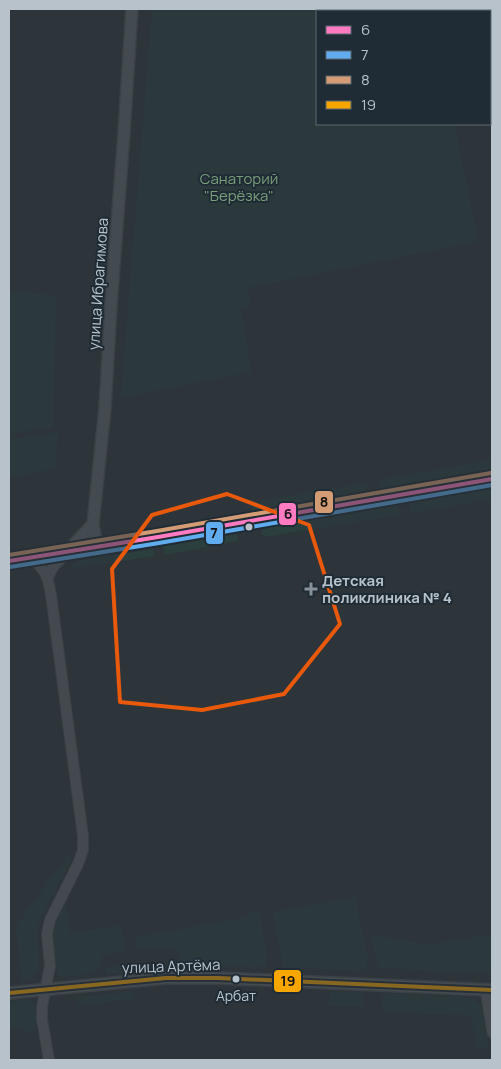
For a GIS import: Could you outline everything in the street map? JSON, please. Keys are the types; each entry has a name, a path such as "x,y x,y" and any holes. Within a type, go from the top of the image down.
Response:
{"main road":[{"name":"улица Ибрагимова","path":"97,547 93,524 105,408 110,304 132,9"},
{"path":"9,561 492,479"},
{"path":"67,552 93,524"},
{"name":"улица Артёма","path":"9,993 176,978 489,990"}],"street":[{"path":"48,577 53,567 67,552"},
{"path":"31,558 40,565 48,577 83,836 83,850 78,864 50,920 47,934 50,966 42,1006 42,1019 49,1060"},
{"name":"улица Артёма","path":"489,990 492,1033"}],"highlighted area":[{"path":"227,494 309,525 340,624 284,694 202,710 120,702 112,569 152,515"}],"green space":[{"name":"Санаторий \"Берёзка\"","path":"152,9 431,9 316,10 316,125 454,125 478,241 248,288 251,307 241,309 251,372 121,397"},
{"path":"9,291 56,296 53,427 9,434"},
{"path":"58,432 55,469 9,477 9,440"},
{"path":"492,460 492,469 382,489 379,480"},
{"path":"368,483 366,492 253,511 250,502"},
{"path":"492,488 492,499 411,513 409,502"},
{"path":"398,504 399,515 265,537 261,534 262,530 266,527"},
{"path":"237,534 238,541 165,555 163,546"},
{"path":"153,549 154,556 69,569 77,561"},
{"path":"68,855 72,858 37,926 39,971 22,981 16,926"},
{"path":"355,897 368,960 366,968 361,971 283,967 273,912"},
{"path":"65,903 70,933 121,926 125,951 102,955 96,973 61,977 57,973 53,933"},
{"path":"259,910 267,959 266,967 184,966 177,948 138,949 136,937 248,917 248,912"},
{"path":"371,934 430,945 492,934 492,974 380,968 376,961"},
{"path":"153,963 154,970 105,974 107,967"},
{"path":"331,991 358,992 362,996 364,1006 328,1006"},
{"path":"134,993 135,999 80,1005 73,997"},
{"path":"385,993 473,998 482,1007 488,1048 478,1050 470,1015 384,1013 382,998"},
{"path":"28,999 35,1009 37,1017 35,1030 29,1032 9,1026 9,1002"}],"transit line":[{"name":"8","path":"9,555 491,473"},
{"name":"6","path":"9,561 492,479"},
{"name":"7","path":"10,567 492,485"},
{"name":"19","path":"9,993 166,978 218,978 492,990"}],"place":[{"name":"Детская поликлиника № 4","path":"311,589"},
{"name":"Арбат","path":"236,979"}]}
